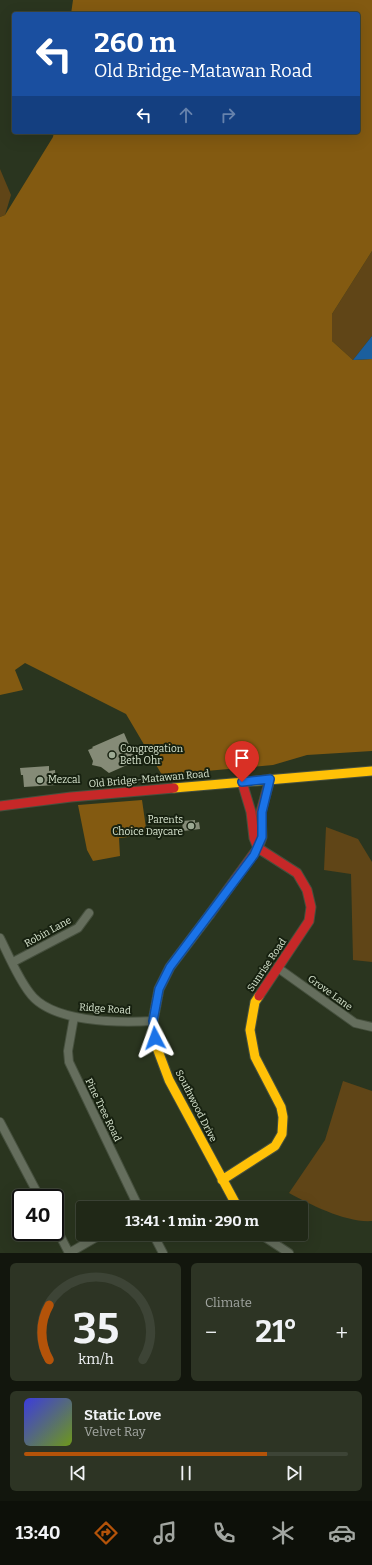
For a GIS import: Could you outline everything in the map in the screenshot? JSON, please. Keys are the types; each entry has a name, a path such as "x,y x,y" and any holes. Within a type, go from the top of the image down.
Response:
{"street":[{"name":"Old Bridge-Matawan Road","path":"0,806 71,797 372,771"},
{"name":"Southwood Drive","path":"234,1201 169,1080 157,1048 153,1021 159,989 170,967 258,848 262,837 262,812 270,779"},
{"path":"242,782 251,812 254,838 258,848"},
{"path":"251,812 262,812"},
{"name":"Sunrise Road","path":"222,1180 275,1146 282,1134 283,1117 281,1107 255,1057 250,1030 255,1002 309,921 310,906 307,890 297,873 258,848"},
{"name":"Robin Lane","path":"13,962 78,928 89,913"},
{"name":"Ridge Road","path":"0,938 29,993 42,1005 59,1013 81,1019 153,1021"},
{"name":"Grove Lane","path":"278,968 354,1023 372,1027"},
{"name":"Pine Tree Road","path":"74,1017 68,1050 69,1062 136,1201"},
{"path":"0,1122 35,1189"},
{"path":"63,1241 69,1253 90,1241"},
{"path":"157,1241 164,1253"},
{"path":"271,1241 289,1253"}],"shaded area":[{"path":"73,0 372,0 372,251 332,314 332,341 353,360 372,359 372,751 307,755 273,765 162,775 126,714 25,663 15,670 23,690 0,695 0,217 5,215 54,134 360,134 360,12 71,12"},
{"path":"0,169 11,195 5,215 0,217"},
{"path":"372,251 372,336 353,360 332,341 332,314"},
{"path":"142,800 147,835 119,838 120,856 93,861 87,850 78,805"},
{"path":"326,827 358,839 372,862 372,962 353,960 351,874 324,870"},
{"path":"343,1081 372,1091 372,1221 352,1219 329,1212 289,1193 325,1140"}],"water":[{"path":"372,336 372,359 353,360"}],"building":[{"name":"Congregation Beth Ohr","path":"124,733 136,761 109,773 101,767 92,765 93,761 88,750"},
{"name":"Mezcal","path":"49,766 49,771 55,770 56,785 24,787 23,775 21,775 20,768"},
{"name":"Parents Choice Daycare","path":"195,820 195,823 199,822 200,829 183,831 182,821"}],"traffic: slow":[{"path":"174,788 372,771"},
{"path":"210,914 170,967 159,989 153,1021 157,1048 169,1080 234,1201"},
{"path":"222,1180 275,1146 282,1134 283,1117 281,1107 255,1057 250,1030 255,1002 259,996"}],"traffic: jam":[{"path":"210,914 258,848 262,837 261,812 270,779"},
{"path":"242,782 251,812 254,838 258,848 297,873 307,890 311,907 309,921 259,996"},
{"path":"0,806 71,797 174,788"}],"place":[{"name":"Congregation Beth Ohr","path":"112,755"},
{"name":"Mezcal","path":"40,780"},
{"name":"Parents Choice Daycare","path":"191,826"}],"route":[{"path":"155,1038 153,1021 159,989 170,967 254,855 262,837 262,812 269,789 270,779 242,782"}]}
